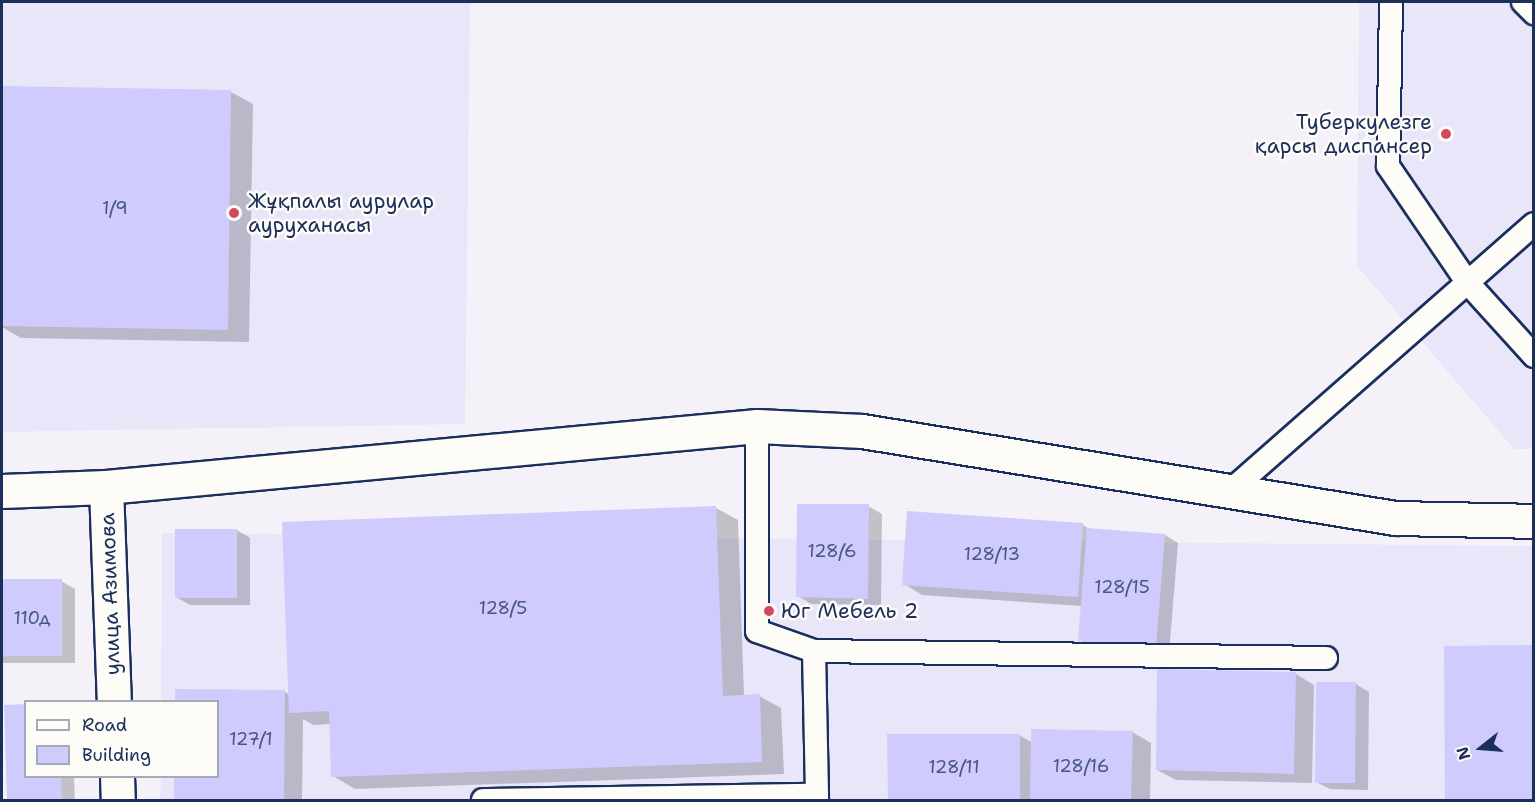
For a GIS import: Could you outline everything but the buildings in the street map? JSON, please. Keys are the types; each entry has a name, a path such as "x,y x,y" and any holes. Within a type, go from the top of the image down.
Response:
{"street":[{"path":"2,491 106,487 757,426 862,431 1395,518 1533,521"},
{"name":"улица Азимова","path":"106,487 114,700"},
{"path":"117,778 118,801"}],"lane":[{"path":"1391,2 1388,166 1467,282 1533,356"},
{"path":"1523,2 1533,13"},
{"path":"1229,492 1533,224"},
{"path":"757,426 757,631 814,651 1326,658"},
{"path":"483,801 817,798 814,651"}],"shaded area":[{"name":"Жұқпалы аурулар ауруханасы","path":"2,2 470,2 465,424 2,432"},
{"name":"Туберкулезге қарсы диспансер","path":"1359,2 1533,2 1533,449 1514,449 1357,266"},
{"path":"162,533 1533,546 1533,800 160,800 161,778 219,778 219,700 161,700"}],"place":[{"name":"Туберкулезге қарсы диспансер","path":"1446,134"},
{"name":"Жұқпалы аурулар ауруханасы","path":"234,213"},
{"name":"Юг Мебель 2","path":"769,611"}]}
